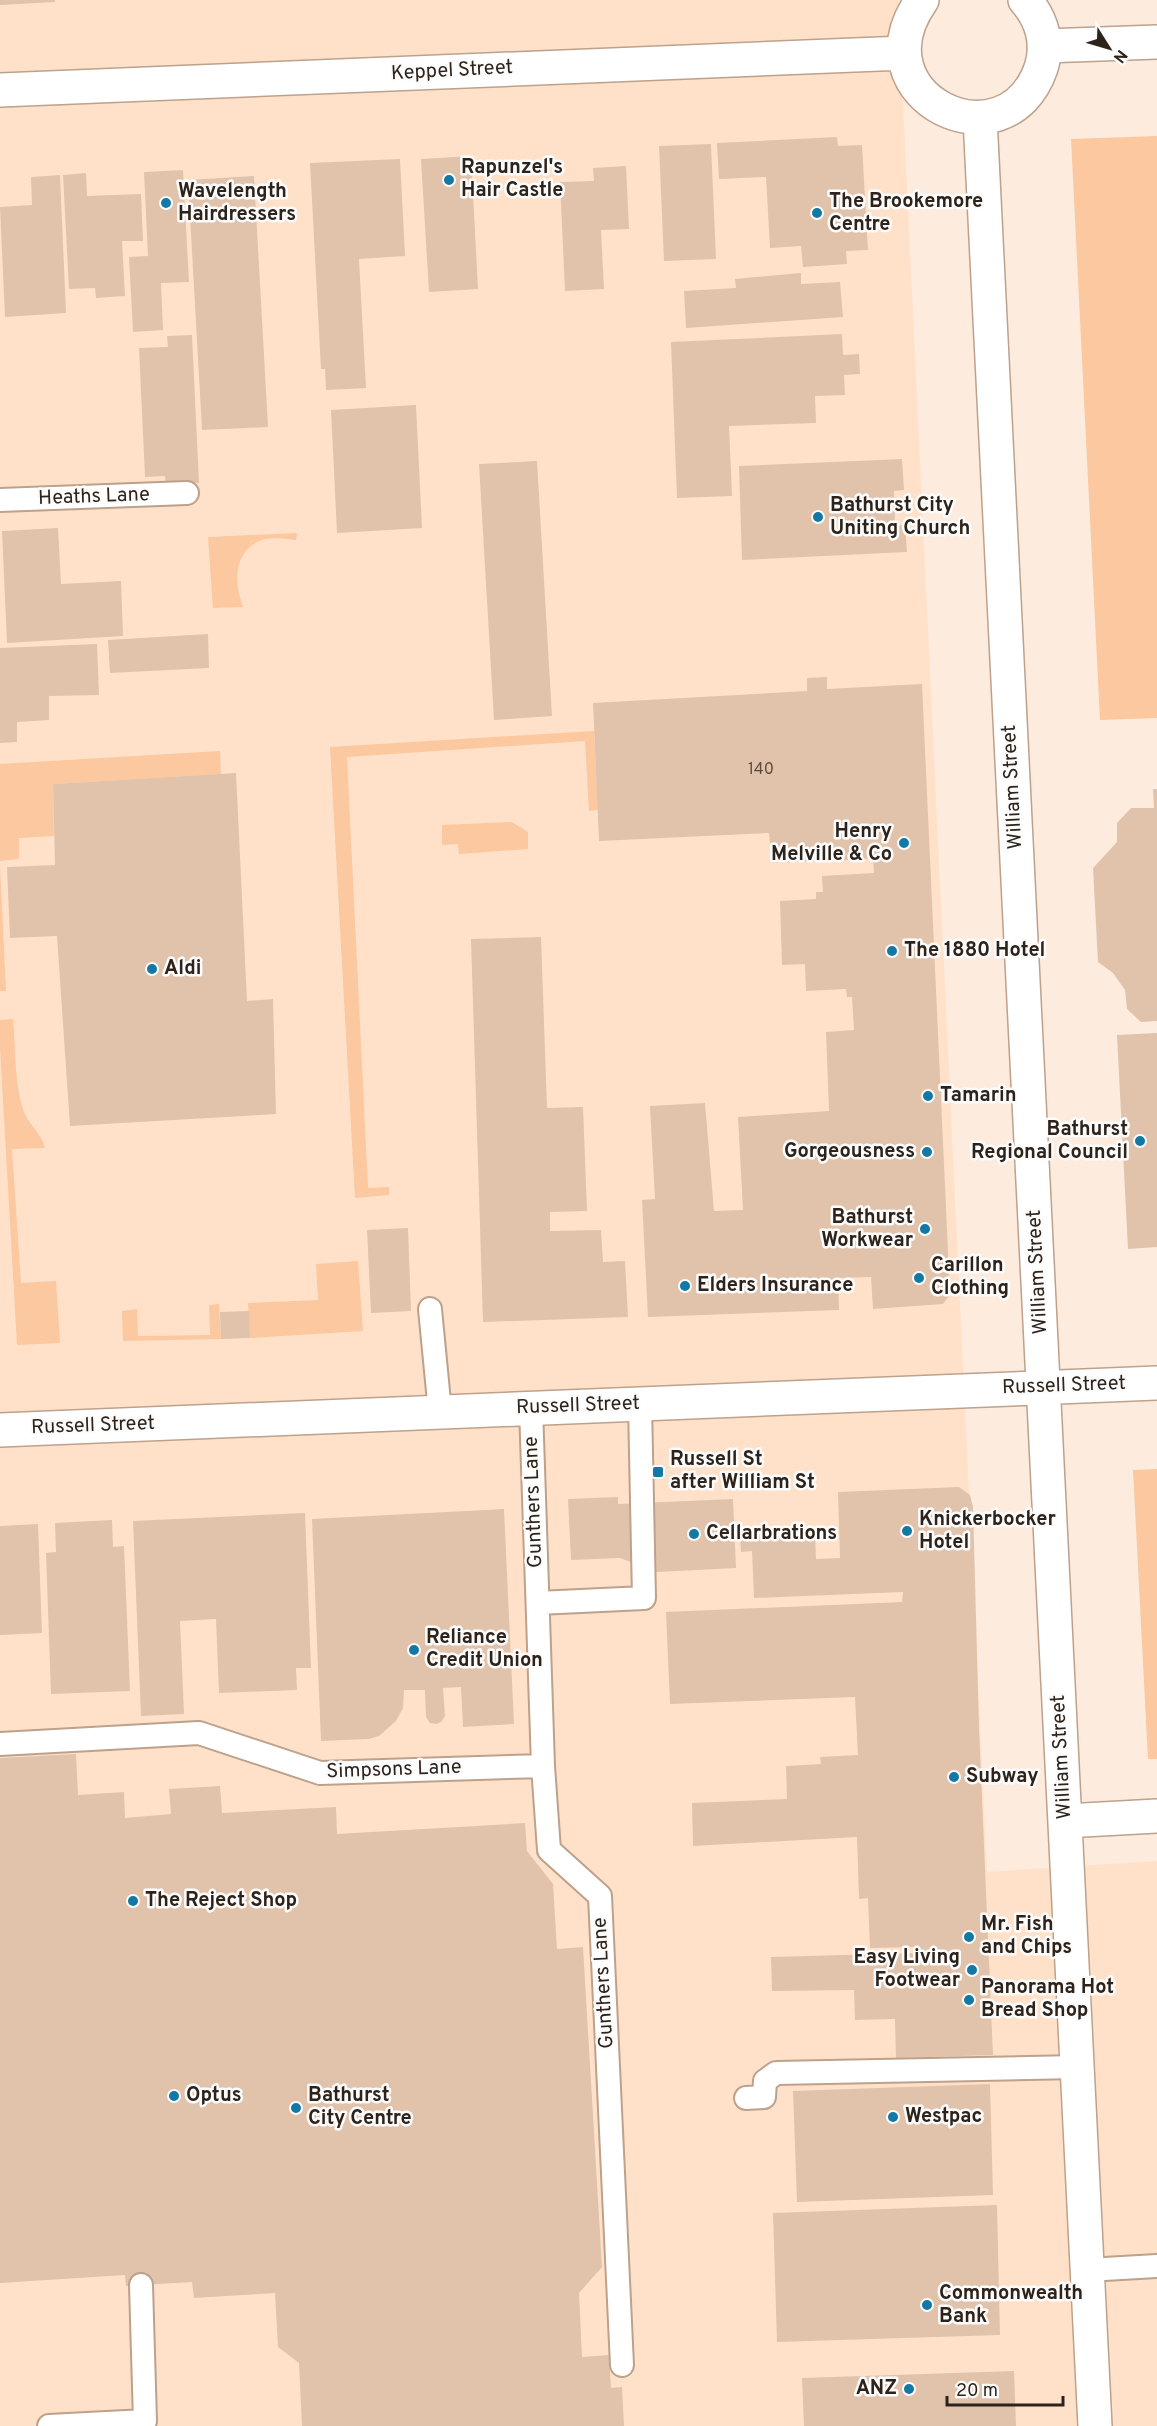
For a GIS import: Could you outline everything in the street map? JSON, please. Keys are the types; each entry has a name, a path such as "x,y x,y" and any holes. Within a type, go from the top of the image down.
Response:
{"street":[{"path":"922,0 911,15 905,34 904,53 907,71 916,87 928,101 944,111 962,117 980,118 1003,112 1023,98 1037,79 1045,56 1043,32 1034,10 1025,0"},
{"path":"1044,46 1157,42"},
{"name":"Keppel Street","path":"0,90 904,53"},
{"name":"William Street","path":"980,118 1095,2426"},
{"name":"Russell Street","path":"0,1430 1157,1383"},
{"path":"1065,1821 1157,1816"}],"lane":[{"name":"Heaths Lane","path":"0,500 187,493"},
{"path":"430,1309 440,1412"},
{"path":"538,1603 644,1598 640,1404"},
{"name":"Gunthers Lane","path":"531,1408 543,1766 549,1850 600,1896 622,2365"},
{"name":"Simpsons Lane","path":"0,1744 199,1733 320,1773 543,1766"},
{"path":"746,2098 764,2097 765,2081 776,2073 1077,2067"},
{"path":"1087,2270 1157,2266"},
{"path":"49,2426 145,2421 141,2285"}],"shaded area":[{"path":"0,0 898,0 987,1872 1157,1861 1157,2426 0,2426"},
{"path":"1157,136 1157,718 1100,720 1071,139"},
{"path":"297,533 296,540 266,539 249,548 239,563 237,580 243,607 213,608 208,537"},
{"path":"594,731 598,810 589,811 585,741 347,757 368,1188 389,1187 389,1195 355,1198 330,747"},
{"path":"220,751 221,774 53,784 54,836 19,838 19,859 0,861 0,764"},
{"path":"512,822 528,832 528,849 459,854 458,844 442,845 442,825"},
{"path":"0,865 6,991 0,991"},
{"path":"13,1019 21,1101 26,1117 41,1138 45,1148 12,1149 21,1283 56,1281 60,1343 17,1345 0,1048 0,1020"},
{"path":"358,1261 363,1331 250,1338 248,1303 318,1300 316,1264"},
{"path":"219,1304 221,1339 123,1341 122,1311 137,1309 138,1336 210,1335 209,1305"},
{"path":"1157,1469 1157,1759 1148,1759 1133,1470"}],"building":[{"path":"0,0 55,0 55,2 0,5"},
{"name":"The Brookemore Centre","path":"837,137 838,146 862,145 868,250 846,251 847,264 803,267 801,246 770,248 766,177 719,179 717,143"},
{"path":"711,144 716,259 664,261 659,146"},
{"path":"471,156 478,289 429,292 421,159"},
{"path":"400,159 405,256 359,259 366,388 326,390 325,369 321,369 310,163"},
{"path":"626,166 629,229 601,230 604,289 565,291 560,182 594,181 593,168"},
{"path":"183,170 189,282 161,283 163,330 133,332 129,257 148,256 144,172"},
{"path":"86,173 87,196 141,194 143,241 122,241 125,296 96,298 95,288 69,289 63,175"},
{"path":"60,175 66,313 5,317 0,207 32,205 31,177"},
{"path":"254,176 268,427 202,430 188,180"},
{"path":"801,273 801,284 840,282 843,317 686,328 684,291 736,288 735,279"},
{"path":"842,334 843,355 859,354 860,374 844,375 845,395 815,396 816,423 729,426 732,496 677,498 671,342"},
{"path":"192,335 199,483 166,485 165,476 145,477 139,348 168,347 167,336"},
{"path":"416,405 422,528 337,533 331,410"},
{"name":"Bathurst City Uniting Church","path":"902,459 904,490 894,491 895,526 905,525 907,552 742,560 739,466"},
{"path":"537,461 552,716 494,720 479,464"},
{"path":"58,528 61,584 121,581 123,636 7,643 2,531"},
{"path":"208,634 209,668 110,673 108,640"},
{"path":"97,644 99,695 49,696 49,720 17,722 17,742 0,743 0,648"},
{"path":"827,677 827,689 922,684 950,1295 943,1304 873,1309 871,1277 838,1278 839,1310 648,1317 642,1200 655,1199 650,1106 705,1103 714,1211 743,1210 738,1117 829,1111 826,1032 854,1030 852,997 847,997 846,989 806,991 805,964 782,965 780,901 816,899 816,892 823,892 822,876 874,873 873,859 772,863 769,833 599,841 593,703 807,691 807,678"},
{"name":"Aldi","path":"236,773 247,1001 273,999 276,1114 70,1126 57,936 10,938 7,867 55,865 53,784"},
{"path":"1153,789 1157,789 1157,1021 1141,1022 1127,1009 1125,990 1113,973 1098,962 1093,868 1117,842 1117,823 1131,808 1154,808"},
{"path":"541,937 547,1108 583,1107 587,1211 550,1212 550,1231 601,1230 603,1262 625,1261 628,1317 483,1322 471,939"},
{"name":"Bathurst Regional Council","path":"1157,1033 1157,1247 1128,1249 1117,1035"},
{"path":"408,1228 411,1311 371,1313 367,1230"},
{"path":"249,1311 250,1338 221,1339 220,1312"},
{"path":"959,1487 970,1495 973,1507 979,1728 993,2055 896,2058 895,2019 855,2020 854,1990 772,1991 771,1957 917,1953 917,1947 870,1948 868,1898 859,1899 857,1837 693,1846 692,1803 787,1799 786,1766 821,1764 820,1757 858,1755 855,1697 670,1704 666,1612 902,1602 903,1592 754,1598 752,1551 741,1552 740,1536 815,1534 816,1559 840,1558 838,1492"},
{"path":"618,1497 618,1504 733,1499 736,1568 657,1572 620,1558 571,1560 568,1499"},
{"name":"Reliance Credit Union","path":"504,1509 514,1724 463,1727 461,1687 443,1688 445,1716 437,1724 430,1723 426,1717 425,1690 404,1690 403,1708 396,1721 379,1736 369,1739 321,1741 312,1519"},
{"path":"305,1513 311,1668 296,1668 297,1690 219,1693 216,1619 180,1621 184,1714 141,1716 133,1521"},
{"path":"112,1520 113,1547 124,1546 130,1691 51,1694 46,1553 56,1552 55,1523"},
{"path":"38,1524 42,1633 0,1635 0,1526"},
{"name":"Bathurst City Centre","path":"76,1754 78,1795 124,1792 125,1818 171,1814 169,1789 220,1786 222,1813 336,1807 337,1834 525,1823 527,1851 553,1884 557,1949 583,1947 602,2267 579,2293 582,2357 609,2355 611,2388 622,2387 624,2426 302,2426 299,2363 278,2347 275,2293 194,2298 192,2282 126,2286 125,2275 0,2283 0,1758"},
{"name":"Westpac","path":"990,2084 993,2195 797,2202 793,2091"},
{"path":"997,2205 1000,2335 777,2342 773,2213"},
{"name":"ANZ","path":"1014,2371 1016,2426 804,2426 802,2378"}],"place":[{"name":"Rapunzel's Hair Castle","path":"449,180"},
{"name":"Wavelength Hairdressers","path":"166,203"},
{"name":"The Brookemore Centre","path":"817,213"},
{"name":"Bathurst City Uniting Church","path":"818,517"},
{"name":"Henry Melville & Co","path":"904,843"},
{"name":"The 1880 Hotel","path":"892,951"},
{"name":"Aldi","path":"152,969"},
{"name":"Tamarin","path":"928,1096"},
{"name":"Bathurst Regional Council","path":"1140,1141"},
{"name":"Gorgeousness","path":"927,1152"},
{"name":"Bathurst Workwear","path":"925,1229"},
{"name":"Carillon Clothing","path":"919,1278"},
{"name":"Elders Insurance","path":"685,1286"},
{"name":"Russell St after William St","path":"658,1472"},
{"name":"Knickerbocker Hotel","path":"907,1531"},
{"name":"Cellarbrations","path":"694,1534"},
{"name":"Reliance Credit Union","path":"414,1650"},
{"name":"Subway","path":"954,1777"},
{"name":"The Reject Shop","path":"133,1901"},
{"name":"Mr. Fish and Chips","path":"969,1937"},
{"name":"Easy Living Footwear","path":"972,1970"},
{"name":"Panorama Hot Bread Shop","path":"969,2000"},
{"name":"Optus","path":"174,2096"},
{"name":"Bathurst City Centre","path":"296,2108"},
{"name":"Westpac","path":"893,2117"},
{"name":"Commonwealth Bank","path":"927,2305"},
{"name":"ANZ","path":"909,2389"}]}
